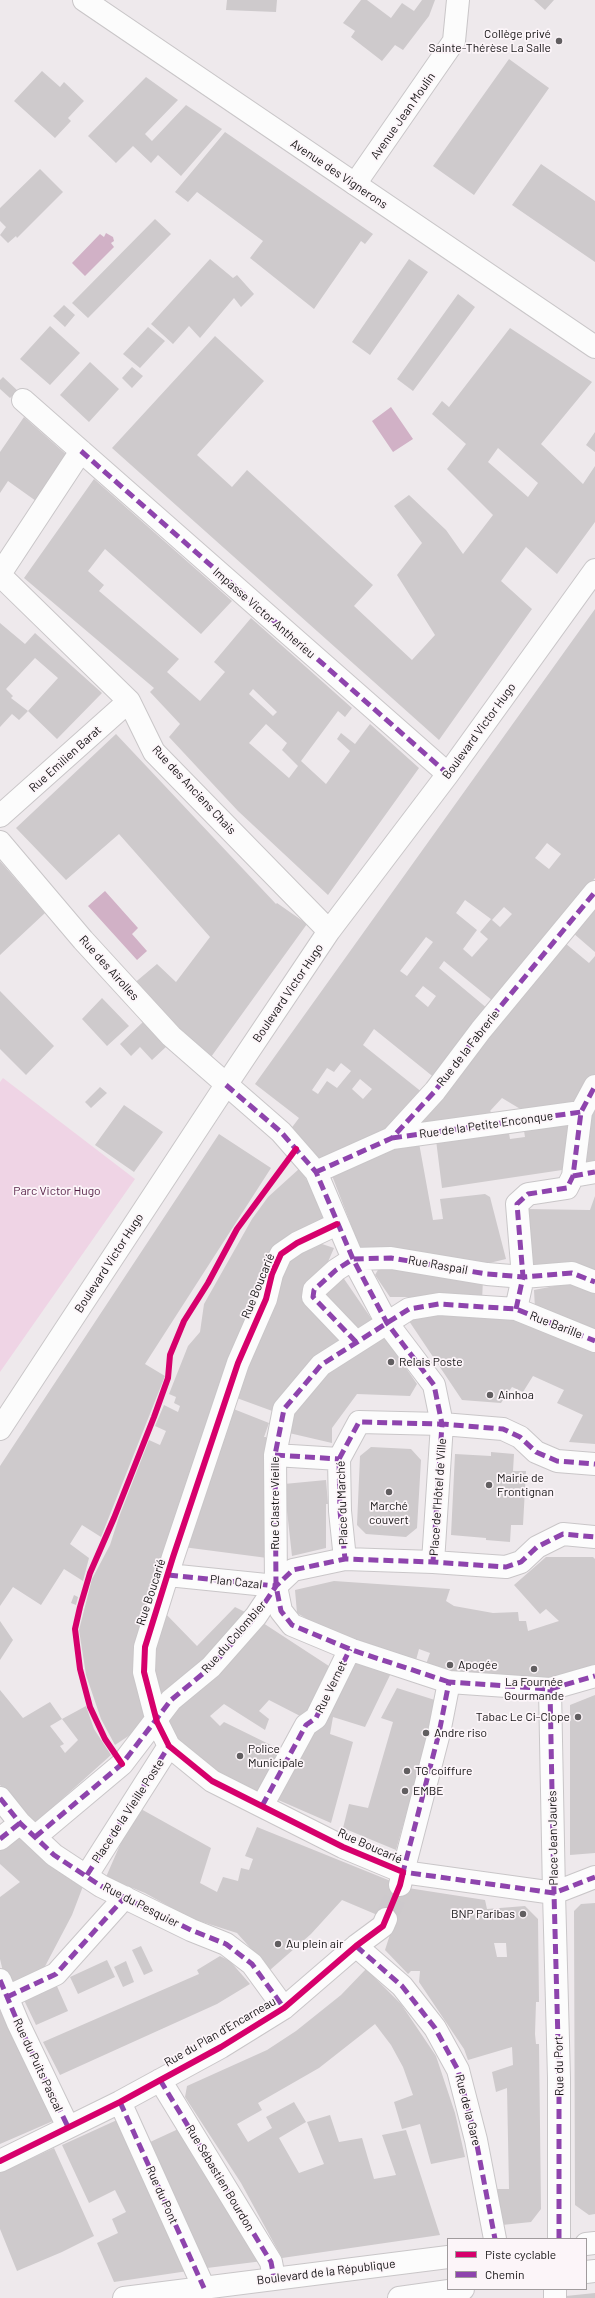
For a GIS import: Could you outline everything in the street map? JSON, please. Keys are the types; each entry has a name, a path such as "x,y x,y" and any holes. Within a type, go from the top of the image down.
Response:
{"street":[{"name":"Avenue des Vignerons","path":"84,0 595,347"},
{"name":"Avenue Jean Moulin","path":"355,184 454,41 458,0"},
{"name":"Impasse Victor Antherieu","path":"23,400 448,774"},
{"name":"Rue des Anciens Chais","path":"81,451 0,574 129,701 154,752 329,931"},
{"name":"Boulevard Victor Hugo","path":"0,1429 329,931 448,774 595,570"},
{"name":"Rue Emilien Barat","path":"0,816 129,701"},
{"name":"Rue des Airolles","path":"0,842 83,940 171,1036 281,1132 316,1172 352,1259 387,1323 434,1385 442,1424"},
{"name":"Rue de la Fabrerie","path":"316,1172 392,1138 435,1091 481,1030 595,892"},
{"path":"570,1182 581,1112 595,1086"},
{"name":"Rue de la Petite Enconque","path":"392,1138 581,1112"},
{"path":"516,1309 523,1277 517,1204 528,1194 570,1182 595,1172"},
{"name":"Rue Boucarié","path":"337,1224 297,1243 281,1254 272,1274 266,1299 238,1363 144,1647 144,1672 157,1722 169,1746 212,1781 401,1878"},
{"name":"Rue Raspail","path":"352,1259 391,1258 487,1274 523,1277 572,1273 595,1282"},
{"path":"352,1259 336,1270 314,1290 313,1296 356,1342"},
{"name":"Rue Clastre Vieille","path":"449,1682 350,1649 292,1624 281,1611 276,1586 275,1455 284,1409 321,1365 410,1309 439,1304 516,1309"},
{"name":"Rue Barille","path":"516,1309 595,1341"},
{"name":"Place du Marché","path":"433,1562 345,1559 340,1511 339,1459 359,1422 442,1424"},
{"name":"Place de l'Hôtel de Ville","path":"595,1464 556,1461 536,1452 520,1437 503,1429 442,1424 433,1562 506,1567 521,1562 537,1547 563,1534 595,1537"},
{"path":"275,1455 339,1459"},
{"name":"Plan Cazal","path":"168,1576 276,1586 293,1570 345,1559"},
{"name":"Rue du Colombier","path":"157,1722 171,1700 211,1667 256,1616 276,1586"},
{"name":"Rue Vernet","path":"262,1806 306,1725 316,1718 350,1649"},
{"path":"401,1878 439,1734 449,1682 550,1689 595,1676"},
{"name":"Place Jean Jaurès","path":"401,1878 554,1893 550,1689"},
{"path":"0,1840 28,1830 122,1764 157,1722"},
{"name":"Place de la Vieille Poste","path":"86,1875 169,1746"},
{"name":"Rue du Pesquier","path":"0,1798 28,1830 54,1855 101,1886 191,1930 226,1944 252,1964 284,2008"},
{"path":"554,1893 595,1877"},
{"name":"Rue du Port","path":"554,1893 559,2078 559,2238"},
{"path":"3,1988 56,1974 125,1897"},
{"name":"Rue du Plan d'Encarneau","path":"0,2161 120,2102 221,2047 284,2008 356,1946 383,1926 386,1919"},
{"name":"Rue de la Gare","path":"356,1946 402,1986 435,2028 458,2070 476,2140 495,2238"},
{"name":"Rue du Puits Pascal","path":"3,1988 68,2127"},
{"name":"Rue Sébastien Bourdon","path":"160,2080 271,2262 274,2278"},
{"name":"Rue du Pont","path":"120,2102 206,2293"},
{"name":"Boulevard de la République","path":"124,2298 206,2293 274,2278 447,2257"},
{"path":"399,2298 456,2290"}],"green space":[{"name":"Parc Victor Hugo","path":"3,1078 135,1179 0,1372 0,1082"}],"shaded area":[{"path":"106,233 113,237 114,241 111,243 114,247 85,276 72,263 100,234 104,237"},
{"path":"391,407 413,439 393,452 372,421"},
{"path":"105,891 138,928 132,934 147,951 137,960 88,906"}],"building":[{"path":"227,0 277,0 276,12 226,10"},
{"path":"361,0 367,0 391,18 402,3 414,11 422,0 435,0 429,16 403,50 395,45 382,61 351,37 355,31 343,23"},
{"path":"534,0 554,0 545,10"},
{"path":"509,59 549,88 474,195 433,166"},
{"path":"42,71 60,87 64,82 84,101 68,118 71,121 55,138 14,101"},
{"path":"146,77 178,100 145,134 152,141 186,105 222,129 181,176 158,155 151,163 133,146 116,163 88,136"},
{"path":"225,132 373,234 365,244 361,241 314,309 250,258 263,241 197,192 188,202 175,192"},
{"path":"541,164 595,201 595,262 512,205"},
{"path":"40,169 63,192 17,238 16,236 8,243 0,235 6,227 0,221 0,208"},
{"path":"155,219 171,234 88,318 72,303"},
{"path":"210,259 233,278 237,275 254,294 241,307 234,298 200,338 189,326 173,344 151,324"},
{"path":"409,259 428,272 370,355 352,342"},
{"path":"458,294 475,307 413,391 397,379"},
{"path":"64,305 75,315 65,327 53,316"},
{"path":"50,326 80,353 50,385 20,359"},
{"path":"148,327 165,341 140,368 123,354"},
{"path":"510,328 592,382 541,444 583,484 595,466 595,522 557,574 526,547 501,581 532,609 439,740 112,448 215,336 264,381 197,455 232,487 247,470 373,585 354,606 412,660 435,635 397,575 422,543 394,506 409,495 446,530 463,554 493,515 447,469 466,444 432,414 442,401 449,407","holes":["498,448 538,483 528,497 488,462"]},
{"path":"90,362 119,389 89,422 60,395"},
{"path":"132,367 143,376 132,388 122,378"},
{"path":"3,377 18,391 10,398 0,389 0,380"},
{"path":"24,417 68,456 36,501 8,481 0,493 0,452"},
{"path":"595,432 595,452 586,445"},
{"path":"94,479 232,601 201,634 105,549 88,571 104,585 99,591 179,659 167,672 200,701 225,672 214,662 251,618 352,708 345,717 338,711 301,761 326,784 350,751 337,739 341,733 355,744 370,724 419,768 328,895 238,811 169,737 180,724 150,692 154,688 24,578","holes":["253,689 277,712 273,716 249,694","266,724 287,743 282,750 298,766 289,778 249,743"]},
{"path":"595,609 595,878 493,1001 444,961 439,968 488,1009 436,1079 374,1029 363,1045 423,1093 392,1127 324,1163 290,1130 299,1118 255,1084","holes":["547,843 561,854 549,869 535,858","465,900 491,919 480,932 488,939 472,957 463,949 477,930 456,913","504,907 512,914 500,927 492,920","426,937 433,942 407,976 400,971","423,986 436,996 428,1007 415,996","341,1063 351,1071 337,1088 327,1081 318,1094 312,1090 327,1068 334,1072","360,1079 372,1089 363,1099 352,1089"]},
{"path":"0,623 25,644 35,633 102,693 57,739 28,711 19,720 12,714 0,727","holes":["35,658 58,678 28,711 11,698 13,696 6,689"]},
{"path":"116,734 276,904 277,903 307,924 211,1057 132,985 157,964 176,982 210,937 119,834 66,880 16,828"},
{"path":"0,861 45,913 0,955"},
{"path":"595,908 595,952 573,933"},
{"path":"565,943 589,963 595,956 595,1076 577,1107 522,1110 502,1098 490,1111 497,1118 458,1126 414,1123"},
{"path":"0,991 54,1046 26,1075 0,1049"},
{"path":"102,998 129,1026 107,1046 82,1019"},
{"path":"144,1021 167,1046 152,1060 140,1047 131,1056 120,1044"},
{"path":"100,1087 107,1093 91,1108 85,1102"},
{"path":"595,1103 595,1166 578,1168"},
{"path":"124,1105 163,1132 134,1172 95,1145"},
{"path":"576,1121 562,1170 442,1188 436,1140 508,1128 510,1139 525,1137 523,1125"},
{"path":"219,1134 271,1168 145,1364 165,1376 101,1537 82,1525 70,1544 89,1558 83,1581 64,1569 41,1605 13,1587 0,1606 0,1466"},
{"path":"419,1143 433,1220 443,1219 440,1199 485,1194 490,1197 506,1259 481,1265 360,1248 331,1173 373,1151"},
{"path":"300,1168 316,1197 324,1219 281,1249 140,1641 151,1721 115,1745 101,1719 86,1675 79,1630 92,1579 110,1545 119,1517 149,1440 160,1445 166,1431 155,1426 164,1405 178,1412 180,1406 174,1403 176,1397 169,1394 188,1346 200,1332 204,1304 252,1219 268,1197"},
{"path":"595,1196 595,1273 531,1267 525,1209 590,1210"},
{"path":"310,1240 334,1248 324,1271 318,1279 344,1336 306,1370 275,1412 234,1397 286,1258"},
{"path":"382,1263 483,1279 482,1301 437,1297 390,1297 375,1275"},
{"path":"340,1273 373,1321 355,1336 315,1295"},
{"path":"570,1283 595,1288 595,1334 535,1309 534,1290"},
{"path":"430,1312 489,1312 529,1323 595,1349 595,1444 569,1442 583,1415 557,1403 564,1390 533,1376 523,1392 512,1387 501,1403 462,1400 409,1321"},
{"path":"382,1333 417,1384 410,1396 357,1394 332,1428 332,1443 289,1433 294,1412 313,1380"},
{"path":"231,1408 269,1423 264,1437 266,1437 270,1465 275,1559 183,1547"},
{"name":"Marché couvert","path":"371,1447 411,1449 421,1460 417,1528 406,1537 366,1534 357,1525 360,1456"},
{"name":"Mairie de Frontignan","path":"491,1452 514,1454 513,1471 526,1471 523,1525 511,1525 510,1542 451,1535 455,1454 491,1456"},
{"path":"326,1480 328,1504 326,1504 326,1548 292,1556 284,1484"},
{"path":"546,1557 593,1557 595,1559 595,1664 552,1679 466,1677 425,1667 430,1653 419,1649 415,1664 339,1638 297,1613 295,1590 334,1581 450,1589 446,1601 454,1606 493,1613 518,1612 519,1621 526,1621 528,1631 559,1621 546,1609 540,1614 514,1585"},
{"path":"74,1595 78,1597 76,1605 71,1603"},
{"path":"235,1607 251,1615 170,1691 155,1694 150,1652 163,1611 197,1646"},
{"path":"0,1621 13,1640 0,1660"},
{"path":"260,1621 335,1670 304,1718 269,1700 259,1711 269,1719 265,1730 224,1704 210,1716 220,1726 224,1722 283,1751 261,1793 196,1762 163,1723"},
{"path":"352,1655 392,1671 365,1727 333,1717 330,1734 353,1742 331,1823 276,1799"},
{"path":"397,1688 438,1701 396,1850 343,1828 349,1804 368,1808 393,1722 381,1718"},
{"path":"0,1690 23,1718 50,1702 62,1719 86,1706 94,1729 111,1755 33,1825 0,1785","holes":["62,1719 78,1740 65,1753 60,1746 64,1744 50,1726"]},
{"path":"595,1695 595,1853 570,1855 570,1705"},
{"path":"141,1809 211,1848 200,1883 217,1892 223,1877 238,1881 241,1868 249,1870 253,1859 245,1856 257,1827 408,1888 485,1900 487,1909 525,1906 538,1919 539,2002 536,2002 535,2034 536,2044 539,2044 541,2209 531,2222 502,2225 497,2189 509,2189 507,2088 496,2092 492,2072 513,2065 512,2047 468,2060 464,2049 419,1982 420,1971 411,1971 408,1974 385,1950 394,1922 342,1900 311,1934 270,1970 237,1933 190,1918 145,1893 106,1877 123,1838","holes":["494,1943 506,1943 507,1957 497,1957"]},
{"path":"18,1831 85,1881 72,1915 41,1974 6,1984 0,1959 0,1897 20,1882 0,1864 0,1849"},
{"path":"595,1903 595,2214 589,2215 575,2205 574,1911 581,1904"},
{"path":"141,1946 153,1971 144,1975 132,1950"},
{"path":"220,1956 230,1961 250,1984 217,2004 60,2075 43,2042 199,1974 197,1970"},
{"path":"107,1960 115,1977 78,1994 70,1977"},
{"path":"126,1961 134,1982 123,1987 114,1967"},
{"path":"366,1969 401,2004 436,2056 455,2113 465,2157 431,2164 420,2124 402,2129 394,2102 413,2095 403,2067 391,2045 375,2024 319,2068 258,2103 262,2110 237,2124 248,2142 272,2128 266,2117 294,2102 306,2122 279,2138 299,2173 324,2164 307,2122 330,2115 339,2142 362,2138 374,2179 396,2175 382,2135 406,2130 440,2235 282,2258 241,2183 185,2097 187,2086 267,2050 296,2031 341,1995"},
{"path":"56,1984 68,2011 36,2025 23,1998"},
{"path":"0,2010 53,2121 0,2144"},
{"path":"117,2120 188,2271 114,2282 97,2243 118,2233 112,2219 126,2212 115,2190 89,2203 62,2145"},
{"path":"187,2125 263,2261 207,2268 148,2143"},
{"path":"54,2148 94,2236 62,2252 17,2271 0,2229 0,2173"},
{"path":"595,2293 595,2298 567,2298 566,2296"}],"tunnel":[{"path":"386,1919 400,1885"}],"marked path":[{"path":"81,451 448,774"},
{"path":"316,1172 392,1138 435,1091 481,1030 595,892"},
{"path":"226,1085 281,1132 316,1172 353,1259 387,1323 434,1385 442,1424 359,1422 339,1459 340,1511 345,1559"},
{"path":"516,1309 523,1277 517,1204 528,1194 567,1188 573,1176 581,1112 595,1086"},
{"path":"392,1138 581,1112"},
{"path":"573,1176 595,1172"},
{"path":"356,1342 313,1297 314,1290 336,1270 353,1259 391,1258 487,1274 523,1277 572,1273 595,1282"},
{"path":"449,1682 352,1650 292,1625 281,1611 276,1586 275,1455 284,1409 321,1365 409,1309 439,1304 516,1309 595,1341"},
{"path":"433,1562 442,1424 503,1429 520,1437 536,1452 557,1461 595,1464"},
{"path":"275,1455 339,1459"},
{"path":"35,1837 122,1764 171,1700 211,1667 256,1616 276,1586 293,1570 345,1559 433,1562 506,1567 521,1562 537,1547 563,1534 595,1537"},
{"path":"168,1575 276,1586"},
{"path":"262,1806 306,1725 316,1718 350,1649"},
{"path":"550,1689 595,1676"},
{"path":"449,1682 550,1689 554,1893 403,1872 439,1733 449,1682"},
{"path":"87,1875 169,1746"},
{"path":"0,1798 20,1823 54,1855 101,1886 191,1930 226,1944 252,1964 284,2008"},
{"path":"0,1839 20,1823"},
{"path":"554,1893 595,1877"},
{"path":"554,1893 559,2078 559,2238"},
{"path":"7,1997 56,1974 125,1897"},
{"path":"356,1946 402,1986 435,2028 458,2070 476,2140 495,2238"},
{"path":"0,1980 18,2023 68,2127"},
{"path":"160,2080 271,2262 274,2278"},
{"path":"120,2102 204,2288"}],"cycle path":[{"path":"122,1764 105,1739 90,1707 80,1669 75,1629 80,1607 90,1573 114,1518 154,1417 168,1378 170,1355 184,1321 208,1283 237,1229 296,1149"},
{"path":"0,2161 120,2102 221,2047 284,2008 356,1946 383,1926 400,1885 403,1872 343,1847 212,1781 169,1746 157,1722 144,1672 145,1647 173,1557 238,1363 266,1299 272,1274 281,1254 297,1243 337,1224"}],"place":[{"name":"Collège privé Sainte-Thérèse La Salle","path":"559,41"},
{"name":"Relais Poste","path":"391,1362"},
{"name":"Ainhoa","path":"490,1395"},
{"name":"Mairie de Frontignan","path":"489,1485"},
{"name":"Marché couvert","path":"389,1492"},
{"name":"Apogée","path":"450,1665"},
{"name":"La Fournée Gourmande","path":"534,1669"},
{"name":"Tabac Le Ci-Clope","path":"578,1717"},
{"name":"Andre riso","path":"426,1733"},
{"name":"Police Municipale","path":"240,1756"},
{"name":"TG coiffure","path":"407,1771"},
{"name":"EMBE","path":"405,1791"},
{"name":"BNP Paribas","path":"523,1914"},
{"name":"Au plein air","path":"278,1944"}]}
